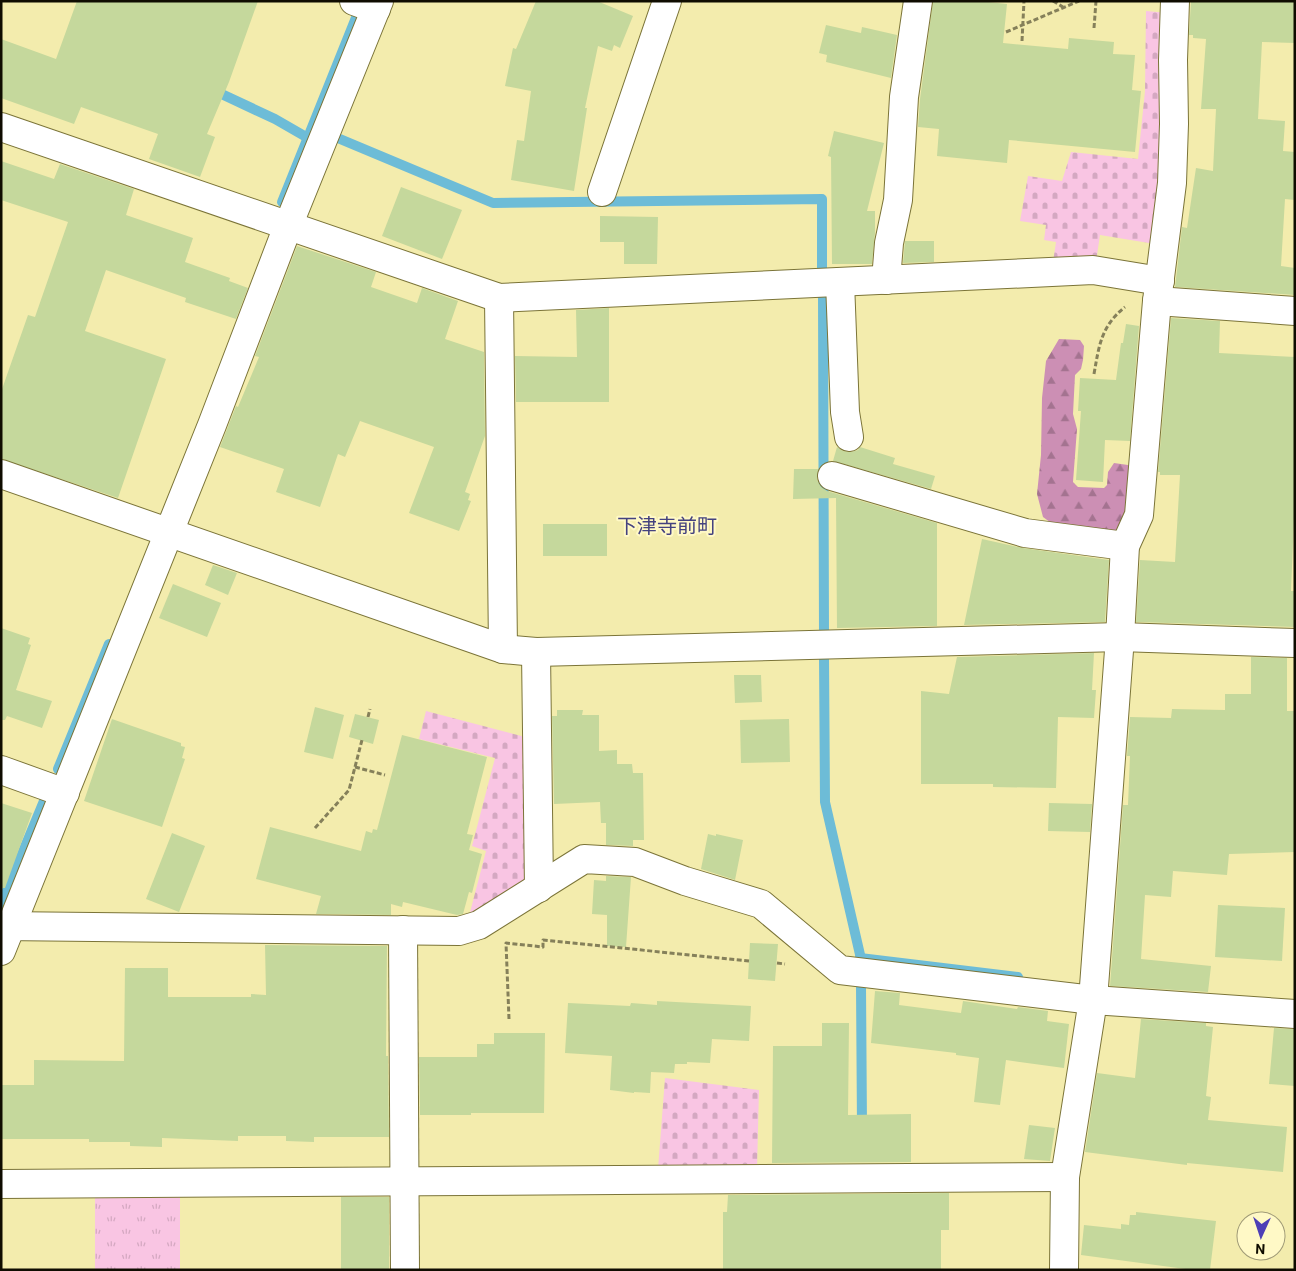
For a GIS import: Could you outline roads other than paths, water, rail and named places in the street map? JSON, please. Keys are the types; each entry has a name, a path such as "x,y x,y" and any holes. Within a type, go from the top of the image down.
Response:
{"street":[{"path":"602,192 667,1"},
{"path":"886,280 889,243 898,200 904,97 918,1"},
{"path":"1064,1270 1065,1177 1093,1000 1120,637 1124,546 1139,515 1158,293 1172,183 1175,1"},
{"path":"370,4 212,425 65,792 5,934 459,931 479,926 584,859 634,862 685,881 761,904 840,970 1093,1000 1295,1014"},
{"path":"1,127 499,298 1092,270 1158,293 1295,311"},
{"path":"840,282 845,412 849,437"},
{"path":"499,298 503,649"},
{"path":"1,474 503,649 536,652 1120,637 1295,643"},
{"path":"832,476 1024,533 1124,546"},
{"path":"536,652 539,888"},
{"path":"1,770 65,792"},
{"path":"403,930 405,1270"},
{"path":"1,1184 1065,1177"}],"waterway":[{"path":"282,202 357,15"},
{"path":"213,90 275,119 308,138"},
{"path":"340,139 493,203 822,199 822,271"},
{"path":"823,295 824,632"},
{"path":"58,769 109,644"},
{"path":"824,657 825,802 861,959"},
{"path":"1,905 44,801"},
{"path":"860,958 1018,977"},
{"path":"861,986 862,1128"}],"district":[{"name":"下津寺前町","path":"667,526"}]}
